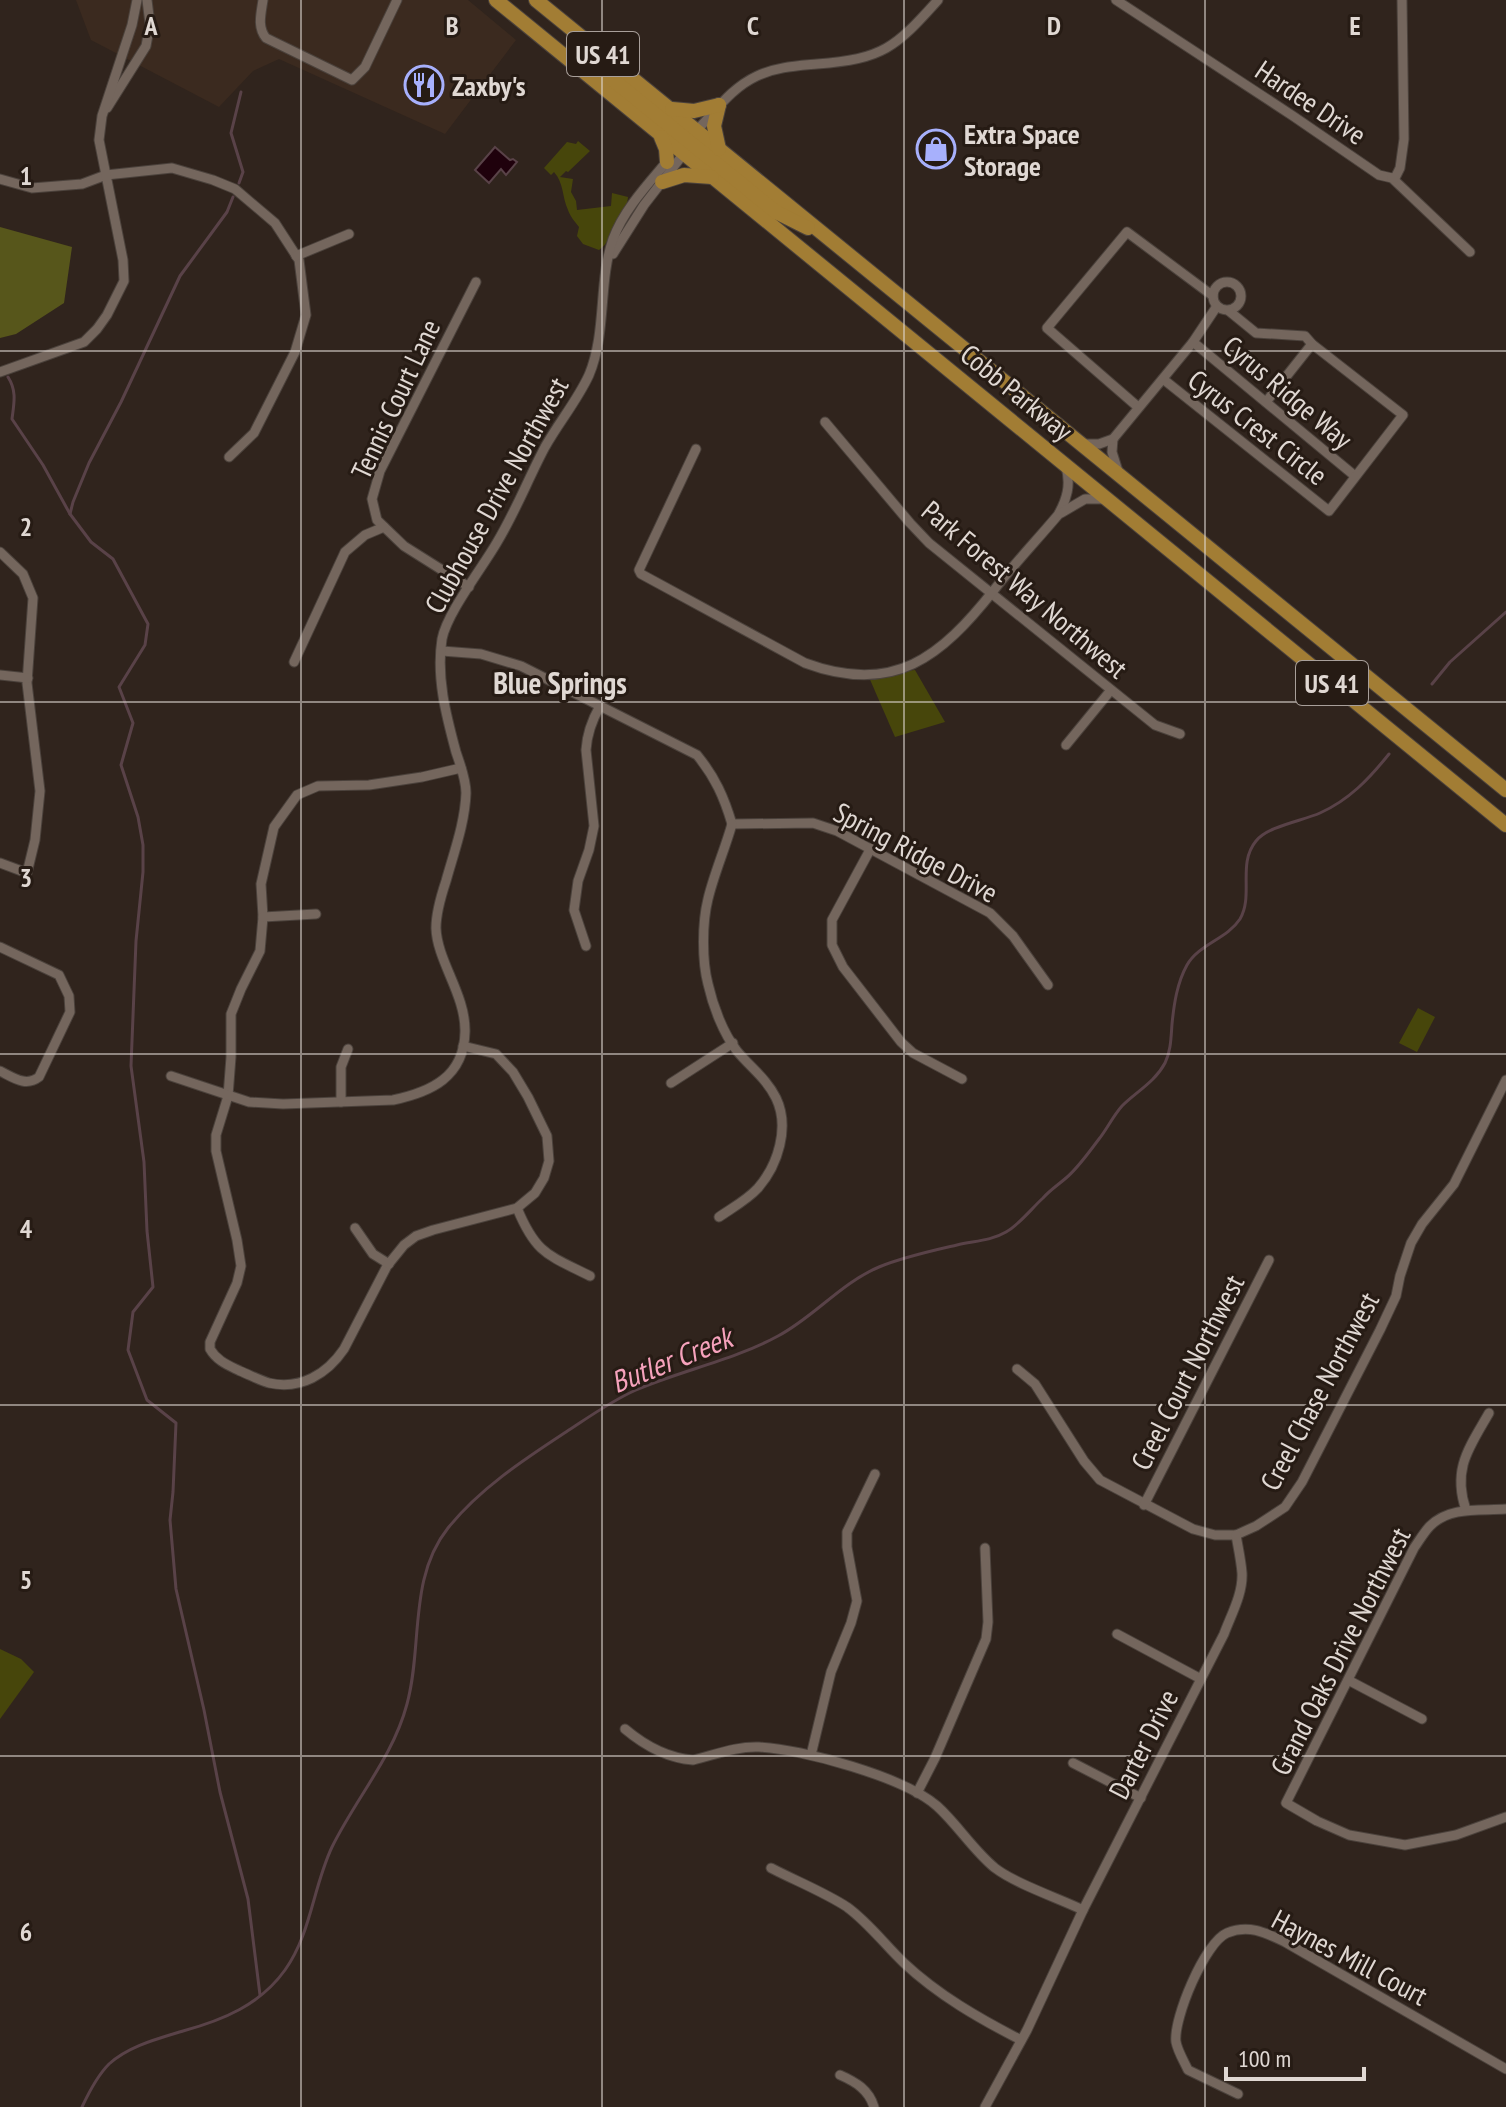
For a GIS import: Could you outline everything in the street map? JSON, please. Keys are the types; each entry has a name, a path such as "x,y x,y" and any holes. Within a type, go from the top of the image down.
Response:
{"main road":[{"name":"Cobb Parkway","path":"496,0 659,133 687,143 719,149 1506,790"},
{"name":"Cobb Parkway","path":"536,0 669,109 687,143 713,178 1506,825"},
{"path":"562,54 600,69 687,143 776,212 824,235"},
{"path":"669,109 694,111 719,105 714,126 719,149"},
{"path":"659,133 665,144 667,162"},
{"path":"662,182 684,175 713,178"}],"street":[{"path":"0,372 84,342 112,307 124,281 123,260 99,140 102,114 132,25 137,0"},
{"path":"102,114 146,46 150,24 147,0"},
{"path":"263,0 260,25 266,38 352,80 365,67 397,0"},
{"path":"687,143 738,87 768,72 791,66 856,60 887,49 898,42 938,0"},
{"name":"Hardee Drive","path":"1116,0 1379,175 1392,178 1470,252"},
{"path":"1392,178 1400,168 1404,139 1402,0"},
{"name":"Clubhouse Drive Northwest","path":"463,1046 465,1020 436,929 439,903 462,826 466,789 446,715 440,679 443,636 521,499 543,450 578,397 589,374 599,335 604,282 613,239 642,192 687,143"},
{"name":"Clubhouse Drive Northwest","path":"609,260 687,143"},
{"path":"0,179 32,188 82,184 106,175 172,168 235,189 275,223 299,260 306,315 295,352 254,433 229,457"},
{"path":"1138,407 1047,328 1127,232 1215,301 1217,287 1222,283 1237,286 1241,301 1229,311"},
{"path":"296,256 349,234"},
{"name":"Tennis Court Lane","path":"384,527 377,520 372,499 380,471 476,282"},
{"name":"Cyrus Crest Circle","path":"1113,439 1193,342 1215,301 1256,333 1305,336 1403,415 1329,511 1163,379"},
{"name":"Cyrus Ridge Way","path":"1193,342 1355,476"},
{"path":"1266,402 1312,344"},
{"name":"Park Forest Way Northwest","path":"825,422 929,543 1155,725 1180,734"},
{"path":"1081,443 1099,444 1113,439 1112,452 1121,476"},
{"path":"696,449 639,570 641,574 805,663 848,675 874,675 899,670 925,659 952,640 1058,515 1068,492 1065,465"},
{"path":"1058,515 1085,499 1107,499"},
{"path":"294,662 345,552 365,535 384,527 404,546 469,587"},
{"path":"0,552 23,574 33,598 28,678 40,791 35,840 27,873 0,863"},
{"path":"442,651 481,654 521,666 697,755 719,785 732,824 707,902 704,956 707,983 718,1016 736,1050 776,1098 782,1121 781,1145 766,1178 749,1197 719,1217"},
{"path":"0,675 28,678"},
{"path":"1066,745 1111,690"},
{"path":"586,946 574,910 578,881 594,826 586,750 589,728 600,706"},
{"path":"171,1076 228,1096 249,1102 283,1104 393,1100 424,1093 437,1086 449,1075 463,1046 486,1050 502,1058 513,1072 547,1136 549,1161 535,1193 517,1208 416,1236 396,1252 338,1359 322,1373 296,1383 267,1382 213,1355 210,1346 212,1335 237,1283 241,1266 216,1151 216,1135 228,1096 231,1014 260,951 263,917 261,884 274,827 297,795 318,786 369,785 461,768"},
{"name":"Spring Ridge Drive","path":"732,824 813,823 871,848 990,913 1013,936 1048,985"},
{"path":"871,848 832,920 832,945 843,967 901,1042 913,1053 962,1079"},
{"path":"263,917 316,914"},
{"path":"0,947 59,975 71,1004 39,1077 32,1082 23,1082 0,1071"},
{"path":"671,1083 733,1043"},
{"path":"341,1102 341,1067 348,1049"},
{"name":"Creel Chase Northwest","path":"1236,1535 1285,1507 1302,1482 1386,1319 1411,1243 1454,1184 1506,1080"},
{"path":"517,1208 532,1239 544,1252 590,1276"},
{"path":"355,1228 373,1254 389,1264"},
{"name":"Creel Court Northwest","path":"1144,1505 1269,1260"},
{"path":"1017,1369 1035,1384 1084,1461 1100,1480 1193,1529 1215,1535 1236,1535"},
{"path":"1489,1413 1466,1454 1461,1495 1466,1510 1506,1509"},
{"path":"811,1755 831,1672 857,1601 847,1532 875,1474"},
{"name":"Grand Oaks Drive Northwest","path":"1466,1510 1447,1514 1430,1526 1414,1548 1286,1803 1349,1835 1405,1845 1456,1835 1506,1817"},
{"name":"Darter Drive","path":"985,2107 1224,1634 1241,1584 1236,1535"},
{"path":"917,1793 986,1639 985,1548"},
{"path":"1117,1634 1201,1679"},
{"path":"1348,1680 1422,1719"},
{"path":"625,1729 659,1751 682,1759 693,1760 756,1747 811,1755 890,1781 936,1806 981,1856 998,1870 1083,1910"},
{"path":"1073,1763 1141,1798"},
{"path":"771,1868 846,1907 905,1964 947,1997 1021,2040"},
{"name":"Haynes Mill Court","path":"1238,2094 1188,2070 1176,2041 1176,2028 1194,1977 1208,1951 1220,1937 1243,1929 1260,1930 1285,1942 1506,2069"},
{"path":"840,2075 857,2083 871,2098 874,2107"}],"shaded area":[{"path":"76,0 468,0 516,40 445,134 279,59 253,71 219,107 91,40"},
{"path":"578,141 590,151 560,177 573,179 571,192 577,210 611,206 612,193 628,197 618,226 599,250 583,244 577,236 579,227 566,205 560,181 554,172 551,175 544,168 567,142 576,144"},
{"path":"495,147 517,162 506,175 501,169 489,183 475,170"},
{"path":"0,227 72,247 64,303 16,334 0,338"},
{"path":"915,670 945,722 895,737 868,675"},
{"path":"1418,1008 1435,1017 1417,1052 1399,1043"},
{"path":"0,1649 21,1659 34,1672 0,1719"}],"waterway":[{"path":"239,183 243,172 231,133 241,92"},
{"path":"70,514 89,463 180,276 227,212 233,197"},
{"path":"8,377 14,392 12,419 43,465 70,514 91,542 113,559 148,624 145,645 119,687 133,723 121,765 138,817 143,845 131,1066 144,1162 153,1287 133,1312 128,1350 147,1400 176,1423 170,1520 176,1589 220,1792 248,1899 260,1995"},
{"name":"Butler Creek","path":"1432,684 1450,662 1506,612"},
{"name":"Butler Creek","path":"82,2107 101,2074 125,2052 240,2010 264,1993 294,1956 332,1847 401,1723 412,1682 418,1613 427,1568 435,1548 461,1513 519,1464 627,1394 744,1352 778,1336 852,1282 879,1267 917,1254 994,1237 1016,1225 1075,1170 1122,1106 1161,1070 1168,1054 1178,986 1192,958 1228,932 1240,919 1246,900 1247,860 1256,841 1269,831 1320,813 1340,802 1366,780 1389,754"}],"place":[{"name":"Zaxby's","path":"424,85"},
{"name":"Extra Space Storage","path":"936,149"}],"district":[{"name":"Blue Springs","path":"560,682"}]}
